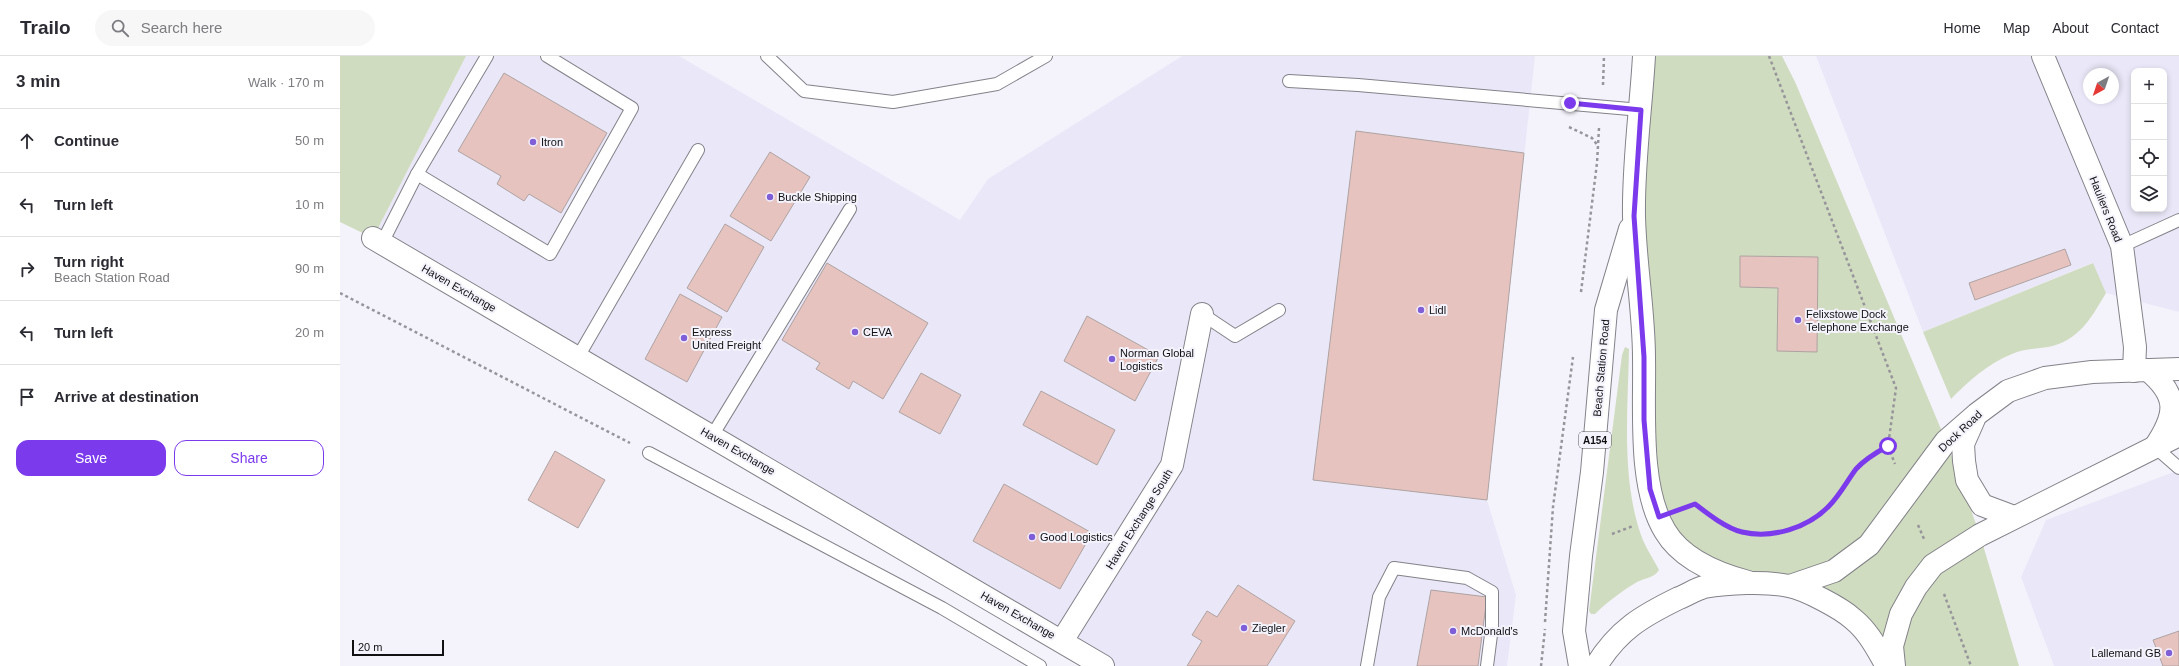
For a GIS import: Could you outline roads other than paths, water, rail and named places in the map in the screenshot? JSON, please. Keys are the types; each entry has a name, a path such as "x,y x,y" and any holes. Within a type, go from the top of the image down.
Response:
{"main road":[{"name":"Beach Station Road","path":"1644,56 1634,216 1644,357 1644,420 1650,489 1665,532 1681,549 1699,563 1716,573 1755,584"},
{"name":"Hauliers Road","path":"2043,56 2122,246 2135,347 2141,370"},
{"name":"Beach Station Road","path":"1580,666 1574,631 1584,530 1592,472 1606,310 1634,216"},
{"name":"Haven Exchange","path":"378,240 1103,666"},
{"name":"Haven Exchange South","path":"1062,641 1172,465 1202,314"},
{"name":"Dock Road","path":"1790,586 1834,571 1869,545 1934,455 1977,414 2008,391 2045,378 2092,372 2179,369"},
{"path":"2141,370 2161,380 2171,392 2174,410 2169,426 2156,447"},
{"path":"1977,414 1963,444 1967,480 1982,505 2014,517"},
{"path":"1894,666 1892,646 1901,614 1916,587 1934,565 1955,550 2014,517 2179,435"},
{"path":"1596,666 1607,648 1628,626 1663,606 1703,587 1755,584 1790,586 1826,602 1853,619 1871,638 1886,666"}],"lane":[{"path":"378,240 487,56"},
{"path":"417,174 550,254 632,108 547,56"},
{"path":"767,56 804,91 893,102 997,84 1046,56"},
{"path":"1290,81 1358,85 1641,110"},
{"path":"578,357 698,150"},
{"path":"712,436 850,209"},
{"path":"2122,246 2179,220"},
{"path":"1202,314 1235,336 1279,310"},
{"path":"2156,447 2179,468"},
{"path":"649,453 942,608 1040,666"},
{"path":"1367,666 1379,597 1394,568 1467,578 1492,592 1492,627 1487,666"}],"place":[{"name":"Itron","path":"533,142"},
{"name":"Buckle Shipping","path":"770,197"},
{"name":"Lidl","path":"1421,310"},
{"name":"Felixstowe Dock Telephone Exchange","path":"1798,320"},
{"name":"CEVA","path":"855,332"},
{"name":"Express United Freight","path":"684,338"},
{"name":"Norman Global Logistics","path":"1112,359"},
{"name":"Good Logistics","path":"1032,537"},
{"name":"Ziegler","path":"1244,628"},
{"name":"McDonald's","path":"1453,631"},
{"name":"Lallemand GB","path":"2169,653"}]}
